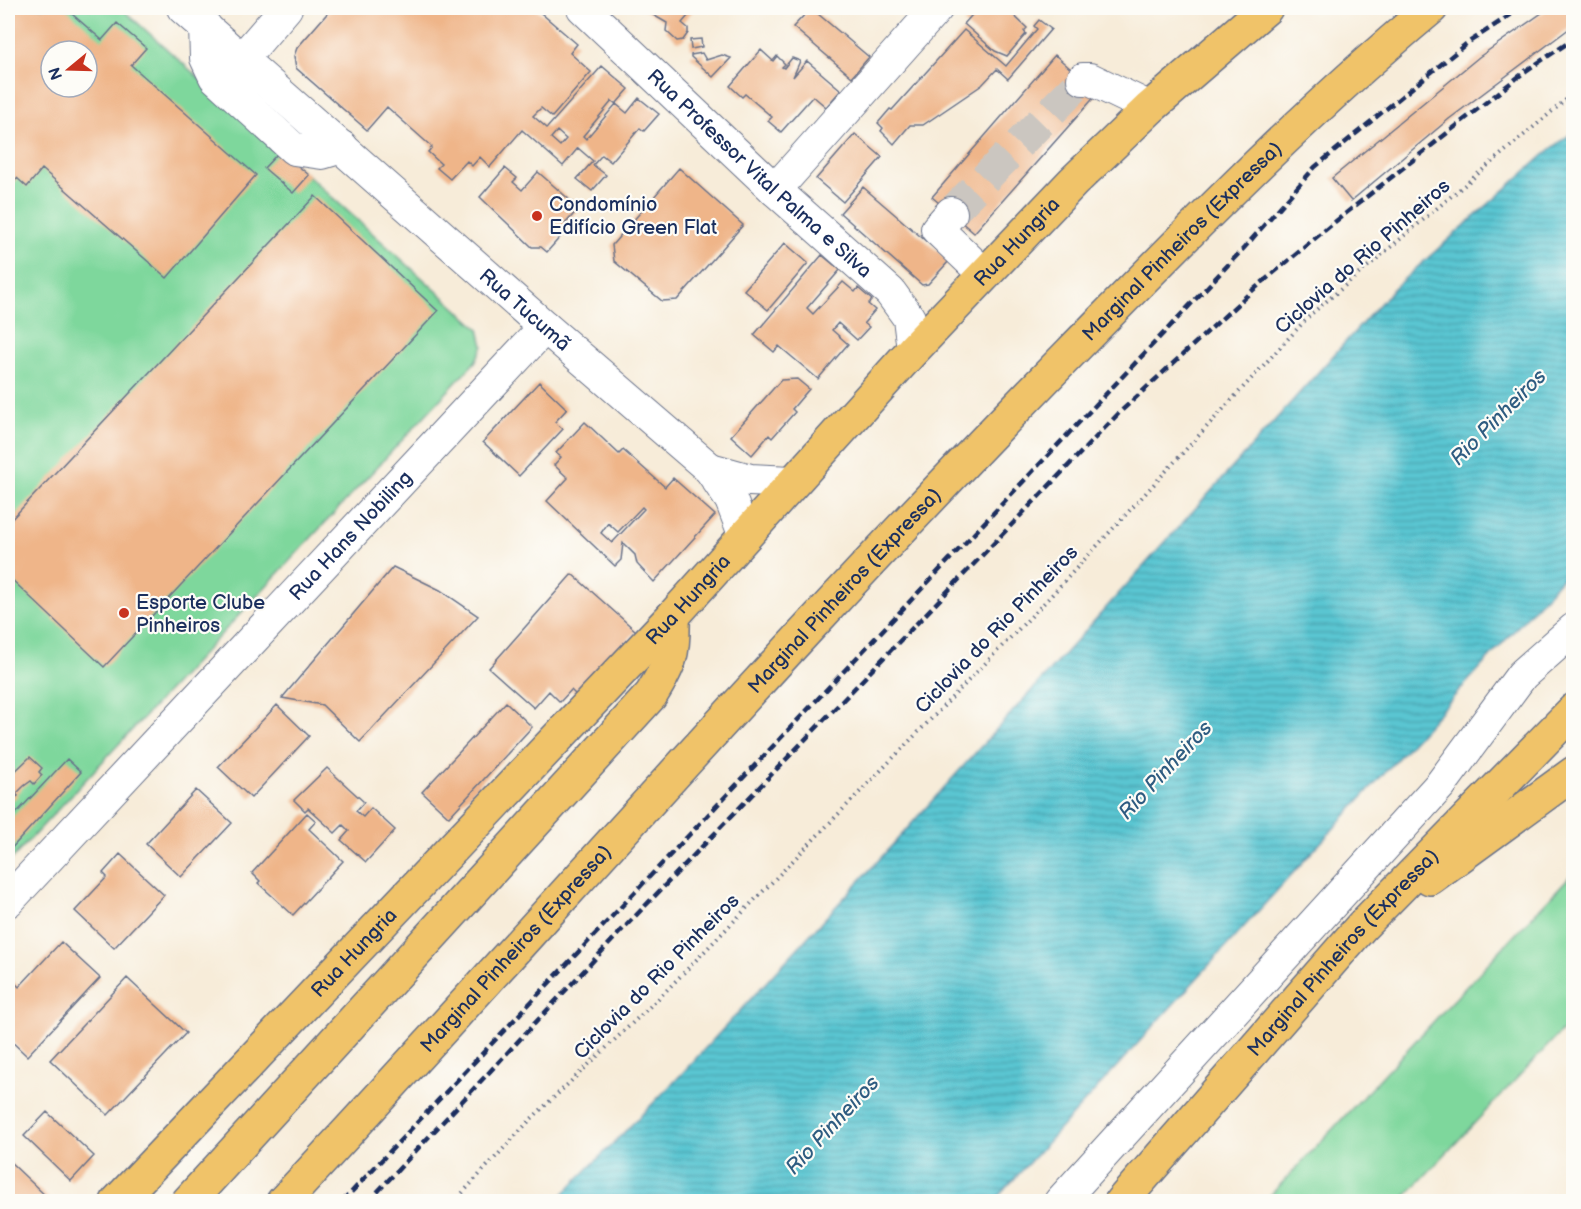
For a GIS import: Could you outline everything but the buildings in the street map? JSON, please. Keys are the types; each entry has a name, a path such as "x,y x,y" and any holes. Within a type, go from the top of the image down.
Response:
{"highway":[{"name":"Rua Hungria","path":"117,1202 673,616 744,534 913,350 1073,182 1150,108 1266,8"},
{"name":"Marginal Pinheiros (Expressa)","path":"283,1202 628,822 985,439 1224,196 1368,60 1431,8"},
{"path":"188,1202 651,695 669,667 674,644 673,616"},
{"name":"Marginal Pinheiros (Expressa)","path":"1121,1202 1362,926 1574,710"},
{"path":"1362,926 1474,848 1574,773"}],"street":[{"path":"242,59 286,8"},
{"name":"Rua Professor Vital Palma e Silva","path":"583,8 775,190 901,304 909,318 913,350"},
{"path":"775,190 937,8"},
{"path":"1208,59 1239,8"},
{"name":"Rua Tucumã","path":"194,17 545,327 710,469 731,500 744,534"},
{"name":"Rua Tucumã","path":"194,17 206,58 215,77 294,149 322,153 342,147"},
{"path":"1083,80 1090,79 1150,108"},
{"path":"951,213 937,229 985,275"},
{"name":"Rua Hans Nobiling","path":"8,901 545,327"},
{"name":"Rua Tucumã","path":"710,469 750,480 792,482"},
{"path":"1060,1202 1441,784 1522,675 1574,629"}],"path":[{"name":"Ciclovia do Rio Pinheiros","path":"454,1202 530,1120 661,996 1048,599 1310,315 1574,93"}],"green space":[{"name":"Esporte Clube Pinheiros","path":"8,8 121,8 479,329 483,346 475,362 8,863"},
{"path":"1573,873 1573,1019 1401,1201 1265,1201"}],"water":[{"name":"Rio Pinheiros","path":"1573,132 1573,566 994,1201 556,1201 676,1080 877,862 1394,288 1546,153"}],"tunnel":[{"path":"951,213 1083,79"}],"railway":[{"path":"342,1202 1244,248 1315,167 1466,44 1521,8"},
{"path":"368,1202 621,931 1120,412 1253,290 1336,221 1527,70 1574,39"}],"place":[{"name":"Condomínio Edifício Green Flat","path":"537,216"},
{"name":"Esporte Clube Pinheiros","path":"124,613"}]}
